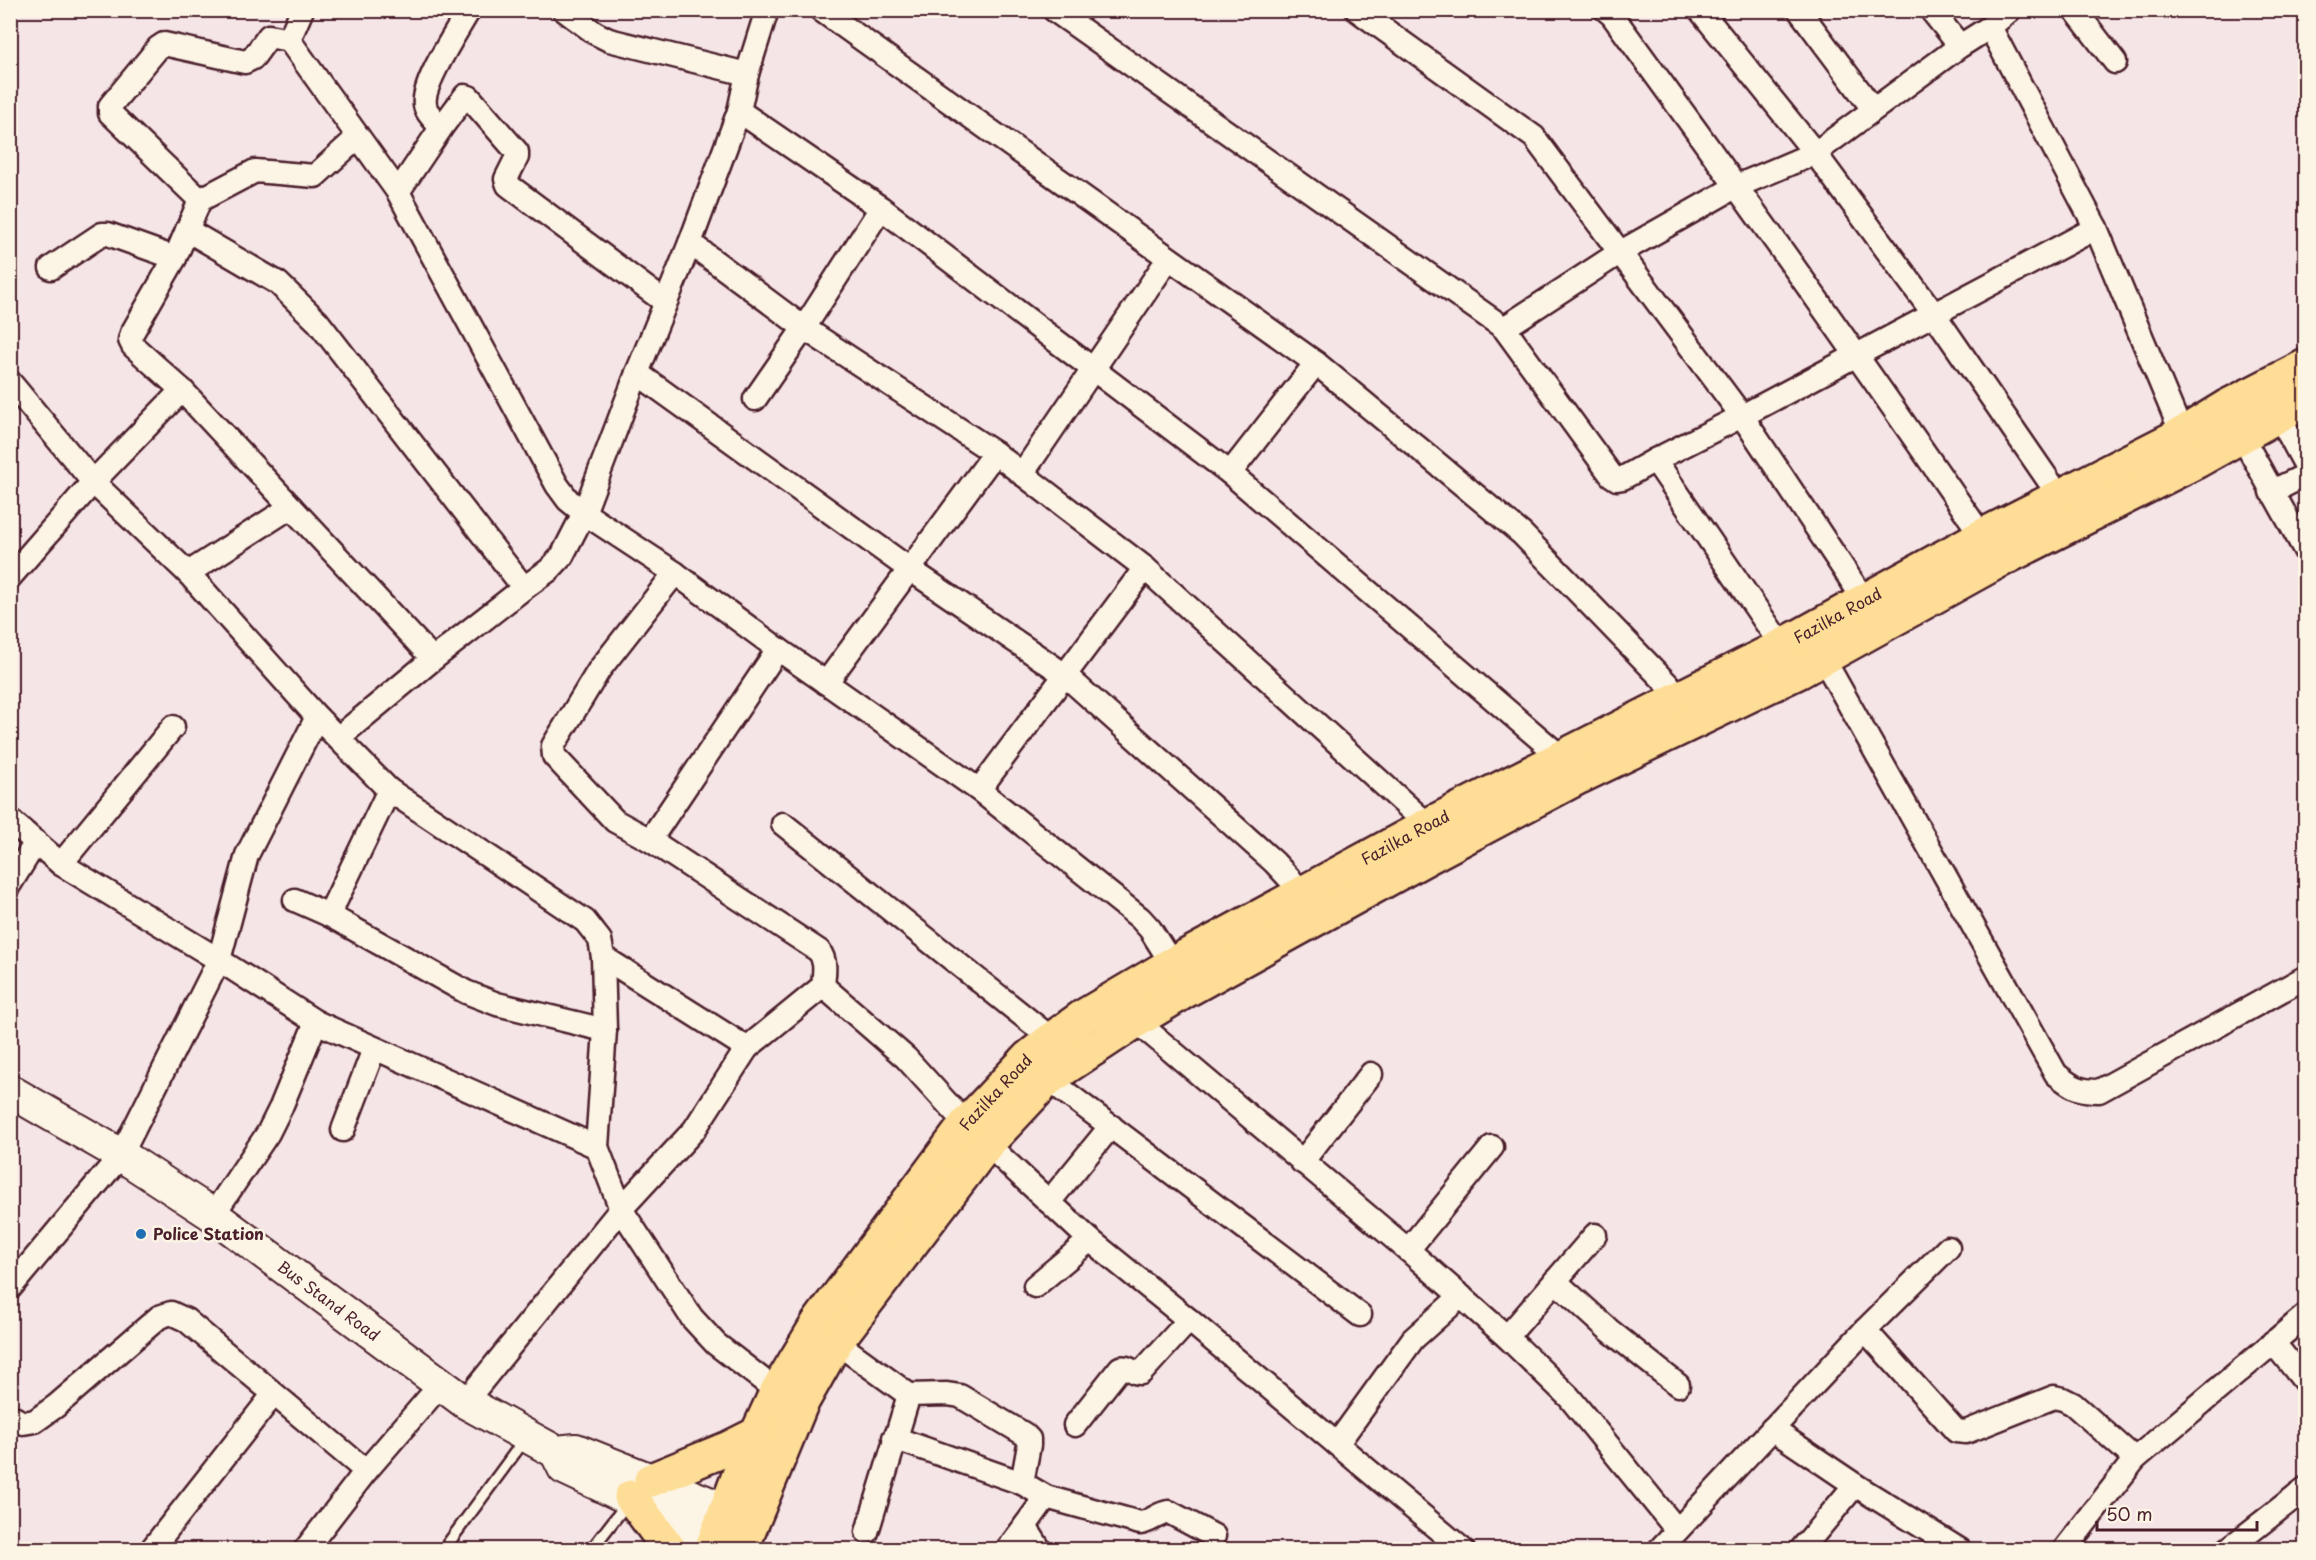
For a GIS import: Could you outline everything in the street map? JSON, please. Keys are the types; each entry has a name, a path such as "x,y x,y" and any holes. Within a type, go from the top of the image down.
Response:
{"highway":[{"name":"Fazilka Road","path":"730,1536 836,1342 1028,1058 1052,1039 1084,1016 1172,964 1302,892 1679,696 1803,651 1995,563 2074,525 2241,436 2282,402 2306,366"},
{"name":"Fazilka Road","path":"730,1536 757,1434 777,1391 818,1323 976,1134 1047,1079 1187,990 1426,858 1610,762 1803,651 1865,600 1982,536 2182,434 2226,407 2282,402"},
{"path":"670,1550 641,1489 757,1434"}],"main road":[{"name":"Bus Stand Road","path":"10,1091 121,1155 213,1215 453,1393 556,1452 576,1450 641,1489 730,1536"}],"street":[{"path":"289,40 302,10"},
{"path":"441,128 425,108 424,97 429,82 469,10"},
{"path":"564,10 595,33 609,40 747,74"},
{"path":"338,738 433,659 549,570 562,556 584,513 637,373 690,243 739,111 747,74 767,10"},
{"path":"821,10 1316,363 1522,534 1679,696"},
{"path":"1054,10 1504,328 1611,475 1617,479 1623,478 1742,416 2096,228"},
{"path":"1357,10 1534,137 1742,416 1865,600"},
{"path":"1606,10 1612,15 1737,186 1858,355 1982,536"},
{"path":"1700,10 1815,153 1934,314 2060,497"},
{"path":"1799,10 1873,109"},
{"path":"1931,10 1960,46"},
{"path":"1504,328 1619,253 1737,186 1815,153 1960,46 1990,27 2010,10"},
{"path":"2075,10 2115,62"},
{"path":"1990,27 2096,228 2182,434"},
{"path":"200,200 110,113 110,106 164,44 245,63 253,58 269,36 289,40 398,192 557,485 568,500 675,573 778,649 979,790 1140,918 1150,929 1172,964"},
{"path":"398,192 441,128 465,96 469,97 517,152 517,157 506,179 508,185 665,302"},
{"path":"739,111 881,208 1230,473 1561,757"},
{"path":"358,137 315,176 255,171 200,200 175,258 130,340 132,346 182,390 433,659"},
{"path":"755,399 804,328 881,208"},
{"path":"187,230 278,283 318,322 524,588"},
{"path":"51,268 102,234 108,234 175,258"},
{"path":"690,243 804,328 995,453 1145,568 1428,825"},
{"path":"1022,474 1168,259"},
{"path":"1230,473 1316,363"},
{"path":"637,373 908,568 1065,675 1274,862 1302,892"},
{"path":"10,382 93,482 188,573 317,717 389,790 585,921 600,940 603,957 605,1030 597,1147 621,1209 692,1318 716,1344 777,1391"},
{"path":"10,577 93,482 182,390"},
{"path":"2282,402 2306,466"},
{"path":"2226,407 2306,552"},
{"path":"826,683 908,568 995,453"},
{"path":"1655,460 1803,651 2056,1074 2067,1083 2080,1091 2099,1091 2306,977"},
{"path":"2271,492 2306,475"},
{"path":"188,573 291,507"},
{"path":"979,790 1145,568"},
{"path":"305,1550 366,1471 453,1393 694,1130 747,1048 823,986 824,965 819,951 650,840 615,821 554,756 553,746 599,670 675,573"},
{"path":"650,840 778,649"},
{"path":"10,1288 121,1155 219,960 248,855 317,717"},
{"path":"61,864 173,727"},
{"path":"329,915 389,790"},
{"path":"10,820 61,864 316,1022 597,1147"},
{"path":"783,824 1052,1039"},
{"path":"10,884 36,842"},
{"path":"295,900 329,915 466,992 497,1004 605,1030"},
{"path":"603,957 747,1048"},
{"path":"823,986 906,1058 976,1134 1090,1240 1464,1550"},
{"path":"1136,1021 1408,1250 1507,1337 1569,1397 1677,1530"},
{"path":"213,1215 268,1133 316,1022"},
{"path":"343,1130 374,1049"},
{"path":"1302,1161 1371,1074"},
{"path":"1047,1079 1360,1315"},
{"path":"1050,1202 1111,1126"},
{"path":"1408,1250 1492,1147"},
{"path":"1507,1337 1595,1235"},
{"path":"1035,1286 1090,1240"},
{"path":"1659,1550 1865,1330 1948,1248"},
{"path":"1555,1281 1610,1330 1678,1385"},
{"path":"1338,1444 1413,1339 1461,1296"},
{"path":"10,1416 23,1423 35,1421 56,1406 159,1317 171,1313 186,1320 366,1471"},
{"path":"2064,1550 2135,1459 2306,1316"},
{"path":"1075,1425 1120,1368 1141,1373 1189,1320"},
{"path":"1865,1330 1956,1431 1966,1432 2054,1397 2073,1404 2135,1459"},
{"path":"836,1342 909,1395 960,1396 1024,1434 1029,1439 1029,1445 1022,1483"},
{"path":"2273,1342 2306,1383"},
{"path":"151,1550 273,1395"},
{"path":"867,1532 909,1395"},
{"path":"1772,1429 1854,1485 1960,1550"},
{"path":"894,1438 1022,1483 1047,1497 1140,1523 1148,1522 1162,1513 1169,1512 1214,1536"},
{"path":"1801,1550 1854,1485"},
{"path":"2227,1550 2306,1488"},
{"path":"1007,1550 1047,1497"},
{"path":"1024,1526 1040,1550"}],"lane":[{"path":"447,1545 527,1436"},
{"path":"591,1550 641,1489"}],"place":[{"name":"Police Station","path":"141,1234"}]}
